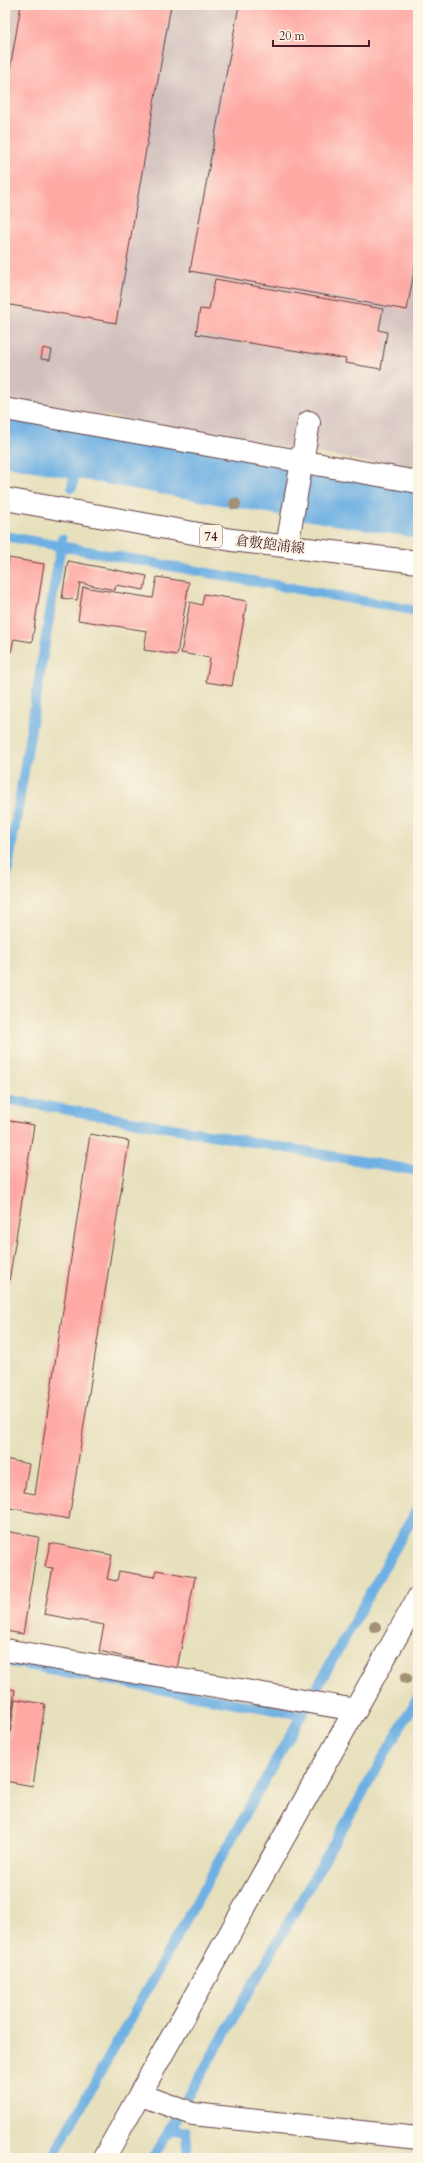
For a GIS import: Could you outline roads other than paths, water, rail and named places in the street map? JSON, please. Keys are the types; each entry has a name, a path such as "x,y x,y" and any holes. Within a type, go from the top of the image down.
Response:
{"street":[{"path":"5,409 301,468 418,482"},
{"path":"287,546 309,422"},
{"name":"倉敷飽浦線","path":"5,499 232,540 418,562"},
{"path":"104,2158 418,1598"},
{"path":"5,1650 295,1701 356,1710"},
{"path":"141,2094 172,2107 194,2114 418,2138"}],"waterway":[{"path":"5,437 327,495 418,509"},
{"path":"72,487 79,450"},
{"path":"5,536 418,611"},
{"path":"5,887 62,539"},
{"path":"5,1099 418,1171"},
{"path":"52,2158 418,1508"},
{"path":"5,1661 302,1715"},
{"path":"153,2158 418,1697"},
{"path":"169,2129 186,2132 188,2158"}]}
